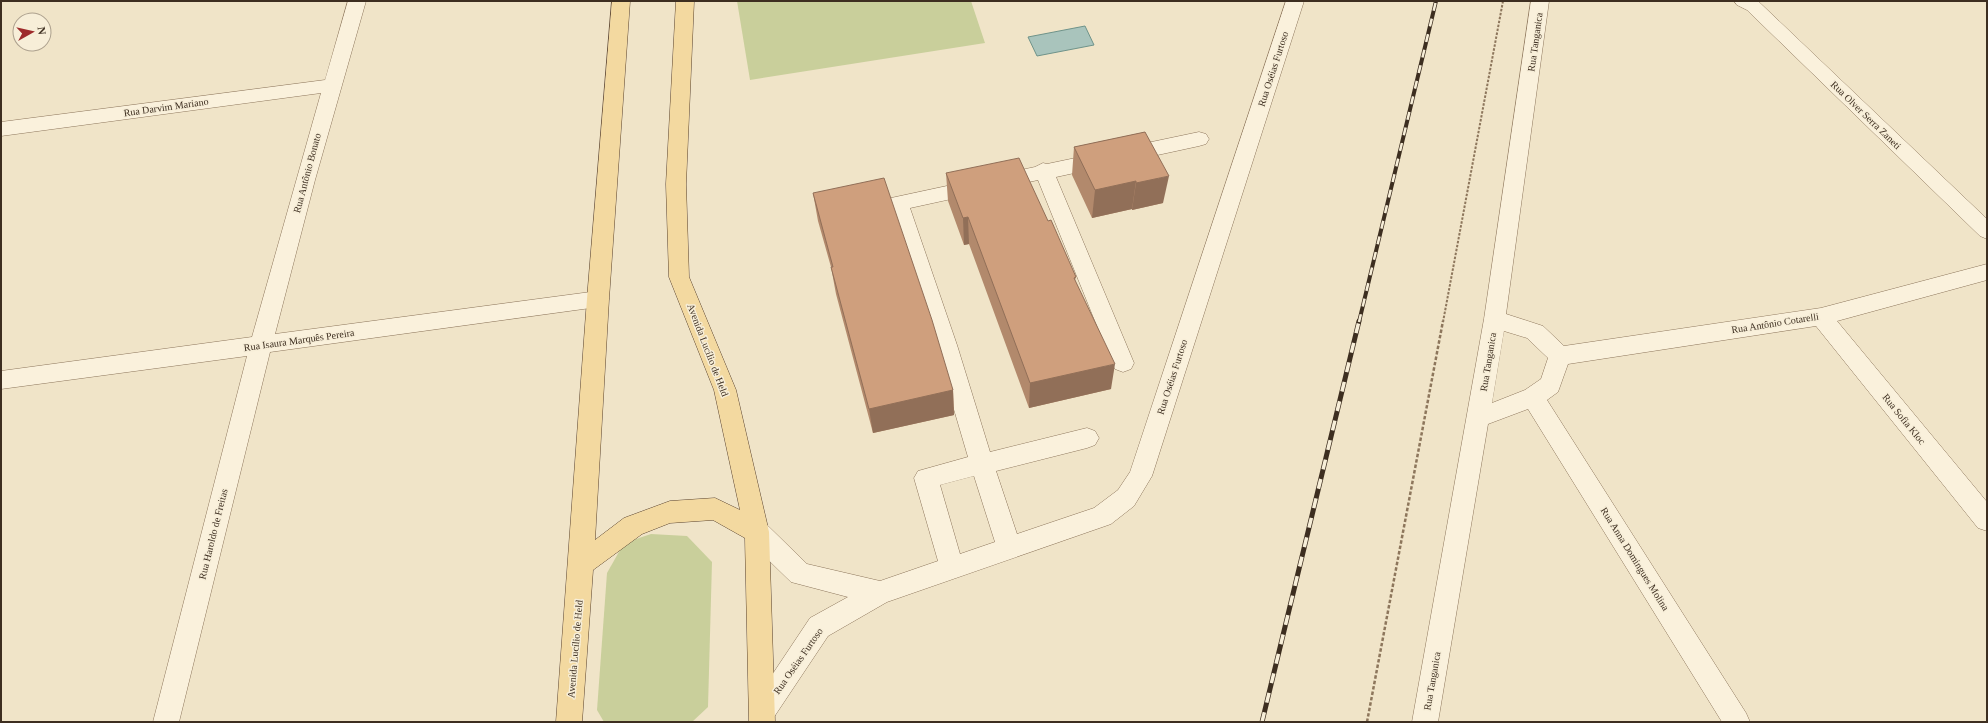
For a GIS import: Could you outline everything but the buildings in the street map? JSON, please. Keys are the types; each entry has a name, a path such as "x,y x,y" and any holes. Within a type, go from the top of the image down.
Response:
{"main road":[{"name":"Avenida Lucílio de Held","path":"569,722 582,564 598,299 621,1"},
{"name":"Avenida Lucílio de Held","path":"685,1 676,184 679,276 725,390 757,532 758,718"},
{"path":"582,564 633,526 670,512 715,509 757,532"}],"street":[{"name":"Rua Antônio Bonato","path":"260,345 331,86 357,1"},
{"name":"Rua Oséias Furtoso","path":"758,718 819,627 880,593 1102,516 1126,498 1140,476 1295,1"},
{"name":"Rua Tanganica","path":"1425,722 1495,319 1540,1"},
{"name":"Rua Olver Serra Zaneti","path":"1743,1 1753,6 1987,231"},
{"name":"Rua Darvim Mariano","path":"1,129 331,86"},
{"path":"1009,548 946,345 898,202 1043,170 1199,139"},
{"path":"1043,170 1123,363"},
{"name":"Rua Antônio Cotarelli","path":"1560,356 1821,317 1987,272"},
{"name":"Rua Isaura Marquês Pereira","path":"1,380 598,299"},
{"name":"Rua Sofia Kloc","path":"1821,317 1987,520"},
{"path":"1479,418 1533,397 1550,384 1560,356 1535,332 1495,319"},
{"name":"Rua Haroldo de Freitas","path":"166,722 260,345"},
{"name":"Rua Anna Domingues Molina","path":"1533,397 1737,722"},
{"path":"952,568 926,478 1087,438"},
{"path":"757,532 800,574 880,593"}],"path":[{"path":"1367,722 1503,1"}],"green space":[{"path":"737,1 971,1 985,43 750,80"},
{"path":"651,534 687,536 712,562 708,707 692,722 604,722 597,710 607,573 624,543"}],"water":[{"path":"1085,26 1094,45 1037,56 1028,37"}],"railway":[{"path":"1359,322 1436,1"},
{"path":"1262,722 1359,321"}]}
